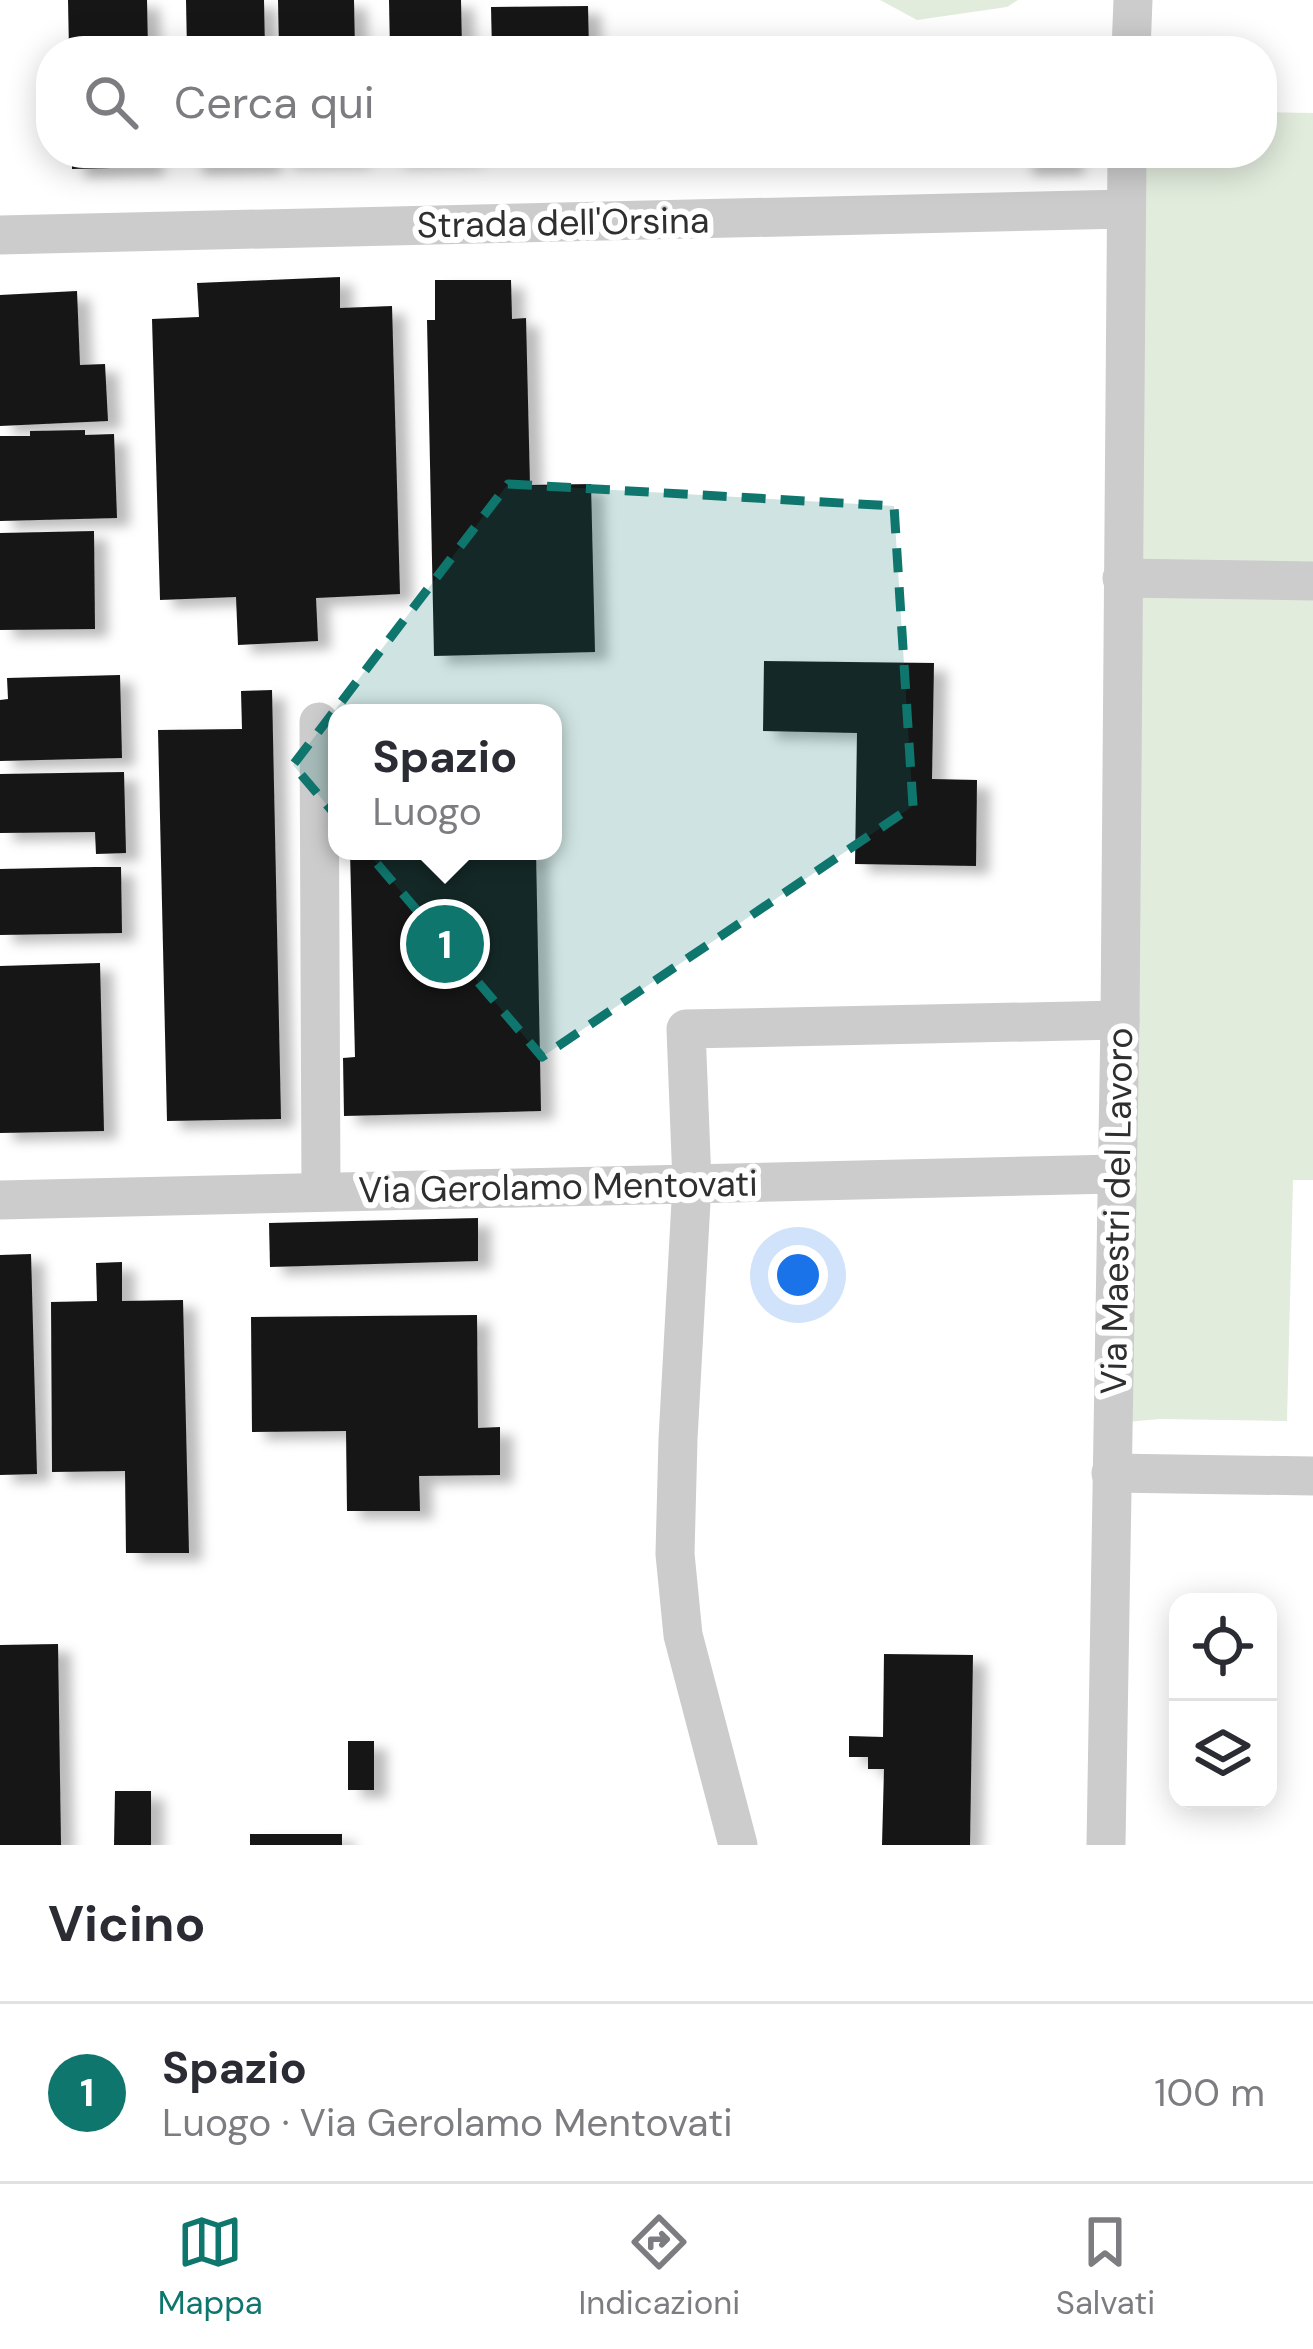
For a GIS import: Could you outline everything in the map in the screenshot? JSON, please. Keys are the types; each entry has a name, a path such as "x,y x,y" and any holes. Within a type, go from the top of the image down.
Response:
{"street":[{"path":"1132,36 1133,0"},
{"name":"Via Maestri del Lavoro","path":"1106,1845 1120,1020 1127,168"},
{"name":"Strada dell'Orsina","path":"0,235 1126,209"},
{"path":"1122,578 1313,581"},
{"path":"319,722 321,1192"},
{"path":"738,1845 683,1635 675,1554 692,1184 686,1029 1120,1020"},
{"name":"Via Gerolamo Mentovati","path":"0,1200 1116,1174"},
{"path":"1112,1473 1313,1476"}],"highlighted area":[{"path":"508,484 894,506 913,806 542,1057 293,765"}],"green space":[{"path":"880,0 1018,0 1007,7 917,20"},
{"path":"1277,112 1313,113 1313,1180 1293,1180 1287,1421 1115,1423 1130,168 1277,168"}],"building":[{"path":"68,0 147,0 148,36 69,36"},
{"path":"186,0 264,0 265,36 187,36"},
{"path":"278,0 354,0 355,36 279,36"},
{"path":"389,0 461,0 462,36 390,36"},
{"path":"588,6 589,36 492,36 491,7"},
{"path":"340,277 340,308 392,306 400,594 316,598 318,641 238,645 236,597 160,600 152,319 199,317 197,283"},
{"path":"435,280 511,280 512,319 526,318 530,485 591,484 595,652 434,656 427,320 435,320"},
{"path":"77,291 80,365 105,364 108,421 0,426 0,295"},
{"path":"85,430 85,435 114,434 117,518 0,521 0,436"},
{"path":"94,531 95,629 0,630 0,533"},
{"path":"764,661 934,663 932,779 977,780 976,866 855,864 857,733 763,731"},
{"path":"120,675 122,758 0,761 0,700 8,699 7,678"},
{"path":"272,690 281,1119 167,1121 158,730 242,729 241,691"},
{"path":"124,772 126,853 96,854 95,832 0,833 0,774"},
{"path":"350,860 536,860 541,1111 344,1116 343,1058 355,1057"},
{"path":"121,867 122,933 0,935 0,869"},
{"path":"100,963 104,1131 0,1133 0,966"},
{"path":"478,1218 478,1261 270,1267 269,1223"},
{"path":"31,1254 37,1474 0,1475 0,1255"},
{"path":"122,1262 122,1301 183,1300 189,1553 126,1553 125,1471 52,1472 51,1302 97,1301 96,1263"},
{"path":"477,1315 478,1428 500,1427 500,1475 419,1476 420,1511 347,1511 346,1431 252,1432 251,1317"},
{"path":"58,1644 61,1845 0,1845 0,1645"},
{"path":"884,1654 973,1655 970,1845 882,1845 884,1769 868,1769 868,1757 849,1757 849,1736 883,1737"},
{"path":"348,1741 374,1741 374,1790 348,1790"},
{"path":"115,1791 151,1791 151,1845 114,1845"},
{"path":"250,1834 342,1834 342,1845 250,1845"}],"place":[{"name":"Spazio","path":"445,944"}]}
